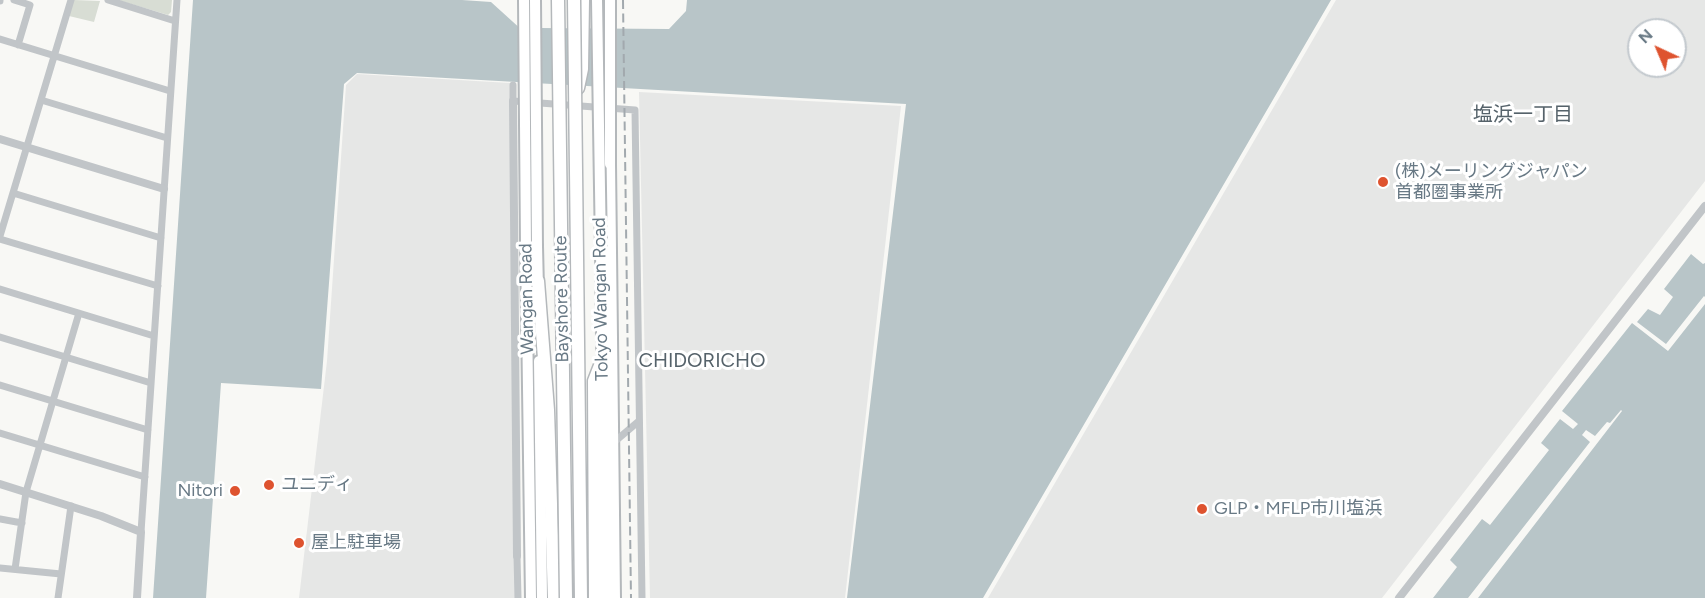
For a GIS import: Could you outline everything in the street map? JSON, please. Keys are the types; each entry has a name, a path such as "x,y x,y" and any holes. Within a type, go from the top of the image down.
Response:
{"highway":[{"path":"525,0 531,82 537,104"},
{"name":"Wangan Road","path":"525,0 531,247 531,598"},
{"path":"535,0 537,104 531,247 538,281 548,410 554,598"},
{"path":"552,0 582,0 582,69 575,103"},
{"name":"Bayshore Route","path":"558,0 566,598"},
{"name":"Bayshore Route","path":"574,0 581,598"},
{"name":"Tokyo Wangan Road","path":"597,0 599,142 606,251 601,363"},
{"path":"599,142 605,85 608,0"},
{"path":"608,0 606,251 613,443 615,598"},
{"path":"538,281 542,598"},
{"path":"601,363 594,381 605,598"},
{"path":"595,598 598,461"}],"street":[{"path":"14,0 30,5 18,45"},
{"path":"71,0 0,238 158,286"},
{"path":"108,0 175,21"},
{"path":"137,598 177,0"},
{"path":"0,39 170,91"},
{"path":"513,85 518,598"},
{"path":"41,99 167,138"},
{"path":"513,102 635,110 642,598"},
{"path":"0,139 164,189"},
{"path":"13,193 160,238"},
{"path":"1399,598 1705,206"},
{"path":"0,289 154,336"},
{"path":"15,569 26,492 79,313"},
{"path":"0,337 151,383"},
{"path":"0,385 148,430"},
{"path":"613,443 639,421"},
{"path":"0,432 145,477"},
{"path":"0,484 71,506 141,532"},
{"path":"58,598 71,506"},
{"path":"0,519 22,523"},
{"path":"0,568 61,574"}],"shaded area":[{"path":"74,0 100,1 94,22 69,16"},
{"path":"118,0 172,0 171,12 168,15"},
{"path":"193,0 462,0 491,2 523,31 540,28 669,29 686,11 687,0 1331,0 983,598 847,598 906,104 357,73 344,84 321,389 221,383 206,598 153,598"},
{"path":"1336,0 1705,0 1705,181 1382,598 988,598"},
{"path":"357,74 510,83 515,598 299,598 327,361 346,85"},
{"path":"639,92 901,106 845,598 650,598"},
{"path":"1691,254 1703,264 1705,263 1705,297 1666,344 1637,322 1648,309 1660,315 1673,297 1664,289"},
{"path":"1705,304 1705,598 1433,598 1457,567 1450,560 1482,519 1490,525 1549,450 1541,443 1560,419 1573,429 1578,424 1562,411 1632,323 1668,351"}],"pier":[{"path":"1621,410 1478,598 1468,598 1590,442 1582,435 1586,430 1595,436"}],"railway":[{"path":"623,0 631,598"}],"place":[{"name":"(株)メーリングジャパン 首都圏事業所","path":"1383,182"},
{"name":"ユニディ","path":"269,485"},
{"name":"Nitori","path":"235,491"},
{"name":"GLP・MFLP市川塩浜","path":"1202,509"},
{"name":"屋上駐車場","path":"299,543"}],"district":[{"name":"塩浜一丁目","path":"1523,115"},
{"name":"CHIDORICHO","path":"702,361"}]}
